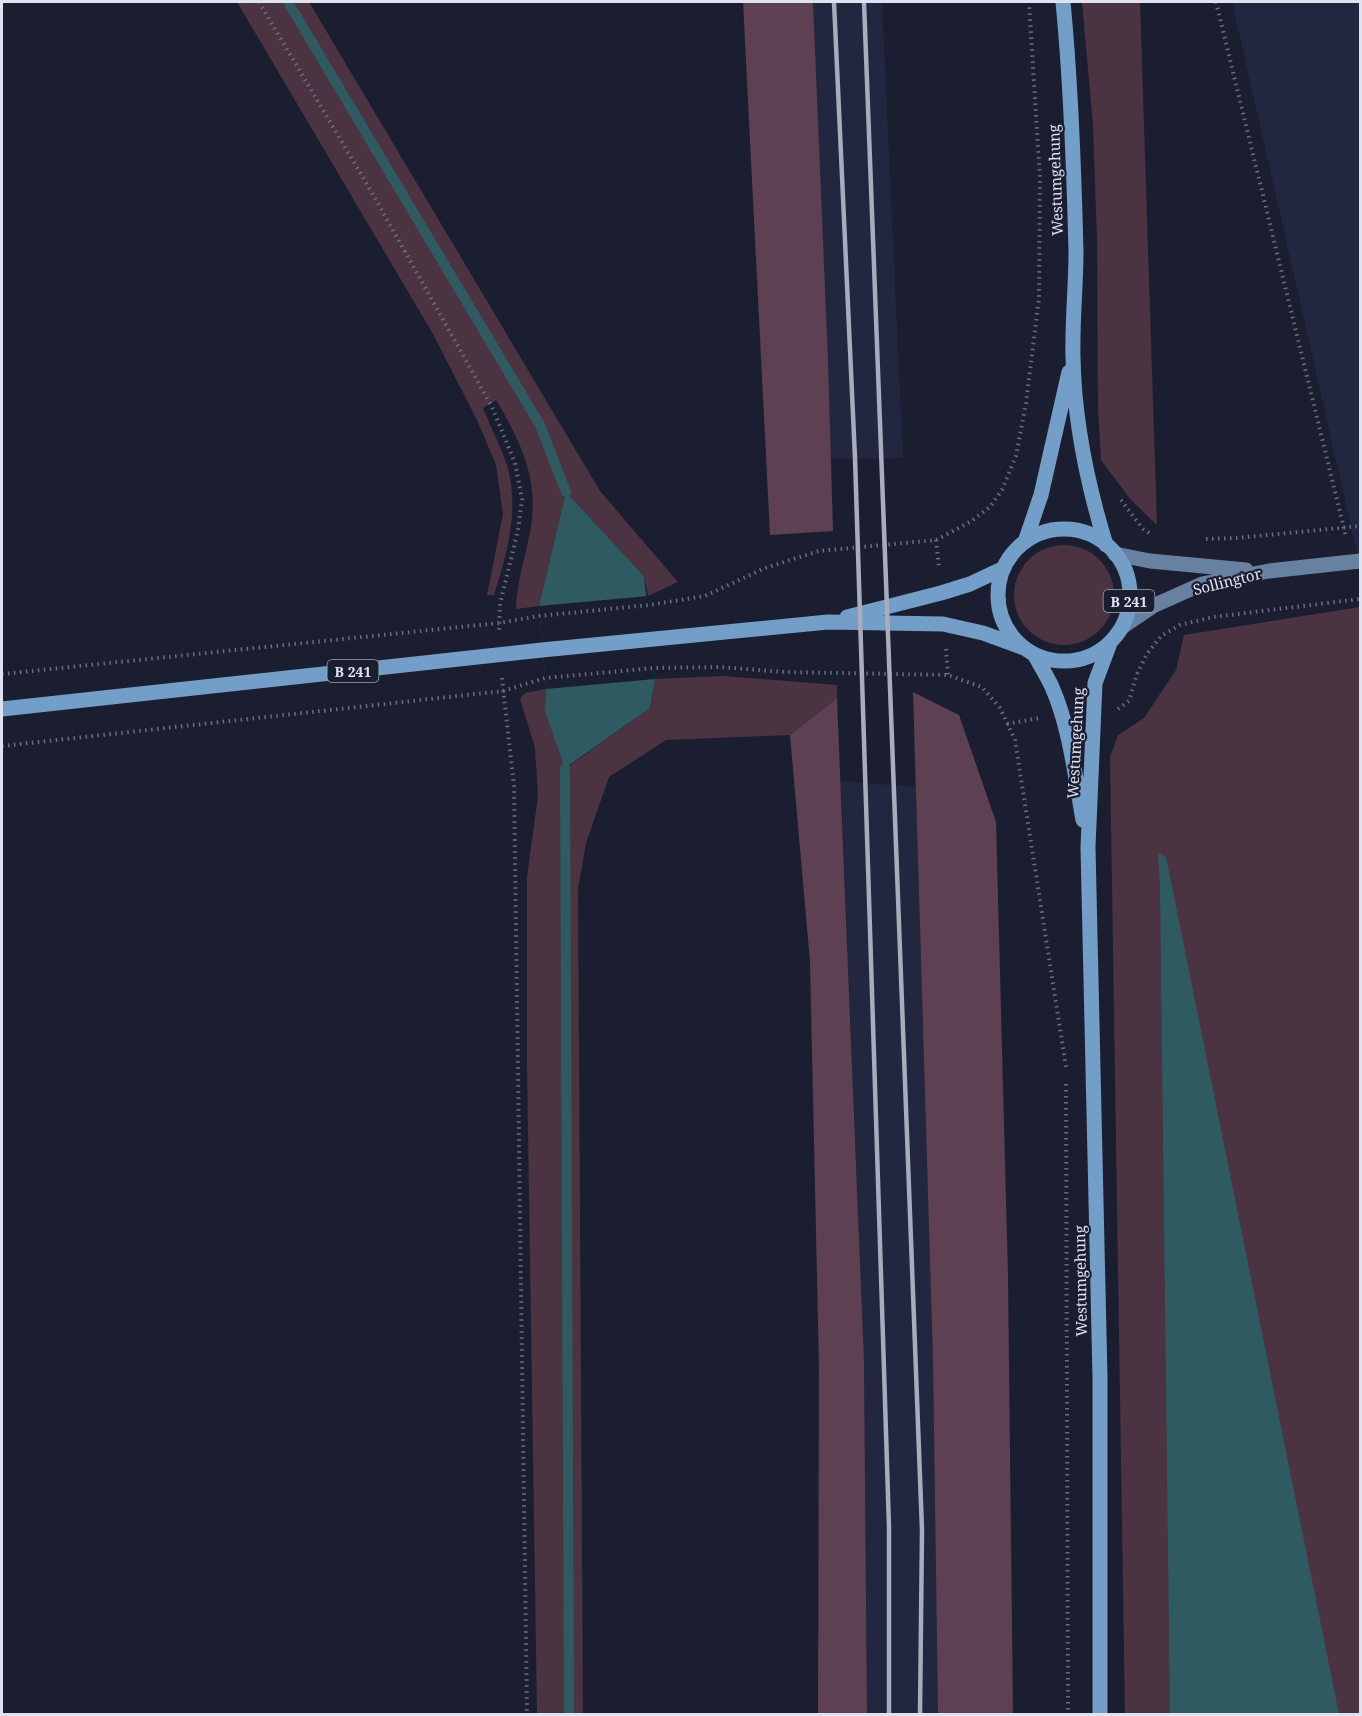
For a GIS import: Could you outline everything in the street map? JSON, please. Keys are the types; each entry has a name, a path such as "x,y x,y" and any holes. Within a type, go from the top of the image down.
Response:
{"main road":[{"name":"Westumgehung","path":"1063,2 1072,138 1076,255 1073,358 1079,439 1087,476 1111,549"},
{"name":"Westumgehung","path":"1025,542 1041,495 1073,358"},
{"name":"B 241","path":"2,709 542,650 828,622 944,624 982,633 1029,651 1054,660 1074,660 1094,654 1110,643 1122,627 1129,609 1130,589 1125,570 1111,549 1088,533 1066,530 1045,532 1025,542 1004,568 998,590 1000,612 1009,632 1029,651"},
{"name":"Sollingtor","path":"1111,549 1150,561 1207,568 1269,571"},
{"name":"Sollingtor","path":"1122,627 1153,606 1202,584 1269,571 1356,562"},
{"name":"B 241","path":"828,622 941,593 969,584 1004,568"},
{"name":"Westumgehung","path":"1100,1714 1100,1378 1088,847 1095,683 1110,643"},
{"name":"Westumgehung","path":"1029,651 1053,688 1067,735 1088,847"}],"path":[{"path":"259,2 371,191 492,407 515,463 522,499 518,530 500,604 499,623 503,691 514,786 527,1714"},
{"path":"2,674 499,623 539,616 649,605 705,596 765,568 819,551 936,540 970,522 990,507 1002,490 1016,456 1026,403 1039,298 1040,179 1029,2"},
{"path":"1216,2 1344,528 1356,562"},
{"path":"1087,476 1105,479 1143,529 1160,538"},
{"path":"1196,539 1237,538 1360,526"},
{"path":"1134,689 1137,674 1147,654 1161,636 1180,625 1213,617 1360,599"},
{"path":"2,746 503,691 545,678 654,668 720,667 808,672 948,675 982,687 1000,708 1015,740 1065,1065 1068,1714"}],"shaded area":[{"path":"237,2 309,2 600,491 678,582 648,596 644,576 566,492 539,606 516,609 531,527 532,493 526,460 496,400 483,408 510,476 512,511 508,545 494,595 487,595 503,514 496,465 477,420 433,334"},
{"path":"743,2 813,2 833,531 770,535"},
{"path":"813,2 882,2 903,458 831,459"},
{"path":"1082,2 1140,2 1157,525 1131,500 1101,460 1093,125"},
{"path":"1232,2 1360,2 1360,566"},
{"path":"566,492 644,576 655,679 650,708 565,768 545,712 546,688 539,606"},
{"path":"1064,545 1083,549 1099,560 1110,576 1114,595 1110,614 1099,630 1083,641 1064,645 1045,641 1029,630 1018,614 1014,595 1018,576 1029,560 1045,549"},
{"path":"1360,607 1360,1714 1125,1714 1110,757 1118,735 1144,718 1176,670 1184,635"},
{"path":"723,676 837,685 837,698 790,735 666,740 609,777 586,843 578,889 583,1714 537,1714 527,1064 527,877 538,796 535,748 520,699 525,693 546,689 545,712 566,768 650,708 655,679"},
{"path":"913,692 959,715 996,822 1008,1276 1013,1714 938,1714 933,1363"},
{"path":"837,698 864,1361 867,1714 818,1714 819,1368 810,962 790,735"},
{"path":"841,781 916,787 933,1363 938,1714 867,1714 864,1361"},
{"path":"1158,853 1166,857 1339,1714 1170,1714"}],"pier":[{"path":"648,596 655,679 546,689 539,606"}],"waterway":[{"path":"288,2 540,425 566,492"},
{"path":"565,768 569,1714"}],"railway":[{"path":"834,2 855,458 889,1527 889,1714"},
{"path":"864,2 922,1530 920,1714"}]}
